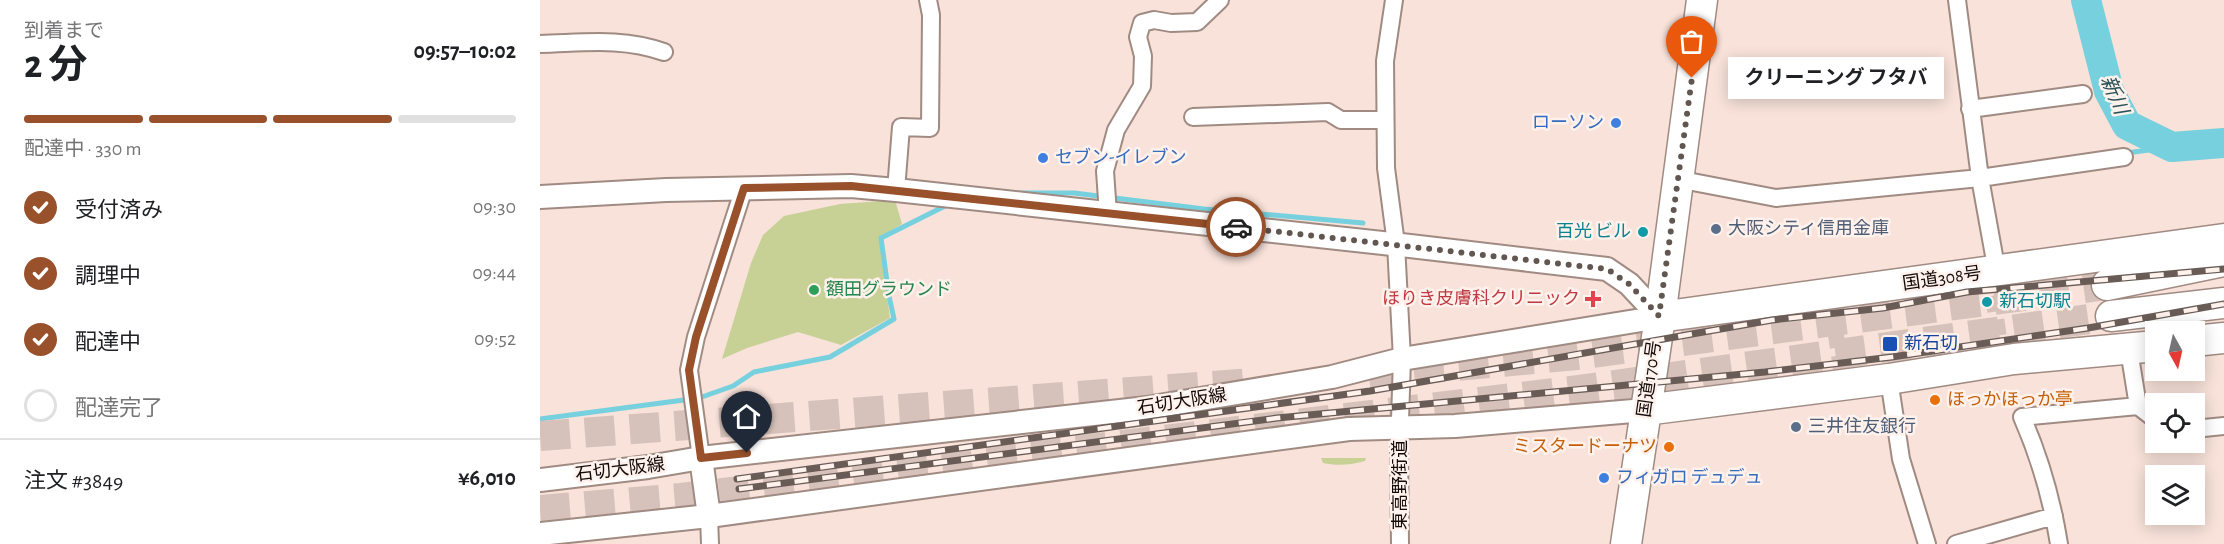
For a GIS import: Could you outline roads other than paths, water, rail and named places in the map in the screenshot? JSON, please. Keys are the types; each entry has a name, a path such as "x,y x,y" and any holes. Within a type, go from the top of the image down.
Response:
{"highway":[{"name":"国道170号","path":"1626,544 1702,0"},
{"name":"国道308号","path":"1659,316 1830,301 1997,272 2224,239"},
{"path":"2224,261 2107,285 2224,270"},
{"path":"2224,303 2112,316 2224,312"},
{"path":"2205,340 2224,338"},
{"path":"1645,410 1842,380 1889,379 2014,359 2142,348"}],"main road":[{"path":"540,197 744,188 851,186 896,190 1607,269 1629,284 1659,316"},
{"name":"石切大阪線","path":"540,480 701,458 1147,408 1332,377 1402,359 1659,316"},
{"path":"540,534 708,516 1349,429 1455,426 1645,410"},
{"path":"701,458 708,516"}],"street":[{"path":"896,190 901,127 930,128 932,15 928,0"},
{"path":"1108,214 1105,171 1116,130 1142,86 1143,56 1138,37 1142,23 1154,20 1171,23 1197,22 1220,0"},
{"name":"東高野街道","path":"1394,0 1385,61 1385,120 1386,168 1396,244 1402,359 1399,450 1400,544"},
{"path":"1957,0 1980,178 1997,272"},
{"path":"540,44 617,41 644,45 664,52"},
{"path":"1970,109 2084,94"},
{"path":"1193,117 1328,112 1341,120 1385,120"},
{"path":"1677,179 1776,198 1980,178 2124,158"},
{"path":"701,458 689,370 696,337 744,188"},
{"path":"2138,405 2142,348"},
{"path":"1889,379 1901,459 1927,544"},
{"path":"2059,544 2036,447 2022,417 2138,405 2145,411"},
{"path":"2205,428 2224,426"},
{"path":"708,516 710,544"},
{"path":"1956,544 2054,516"}],"waterway":[{"name":"新川","path":"2086,0 2109,91 2127,125 2172,147 2224,143"},
{"path":"2126,153 2172,147"},
{"path":"1019,193 1074,193 1204,209 1363,223"},
{"path":"540,419 699,398 733,386 754,372 830,357 894,319 881,238 949,204"}],"tunnel":[{"path":"1990,272 2002,361"},
{"path":"1369,374 1577,355 2107,285"},
{"path":"1832,308 1842,376"},
{"path":"540,510 681,498 1579,390 2111,316"},
{"path":"540,436 1252,383"}],"railway":[{"path":"737,479 1370,391 1772,320 1883,308 1967,292 2224,269"},
{"path":"739,489 1277,418 1765,372 1892,357 2088,328 2224,304"}],"place":[{"name":"クリーニング フタバ","path":"1692,78"},
{"name":"ローソン","path":"1616,123"},
{"name":"セブン-イレブン","path":"1043,158"},
{"name":"大阪シティ信用金庫","path":"1716,229"},
{"name":"百光 ビル","path":"1643,232"},
{"name":"額田グラウンド","path":"814,290"},
{"name":"ほりき皮膚科クリニック","path":"1593,299"},
{"name":"新石切駅","path":"1987,302"},
{"name":"新石切","path":"1890,344"},
{"name":"ほっかほっか亭","path":"1935,400"},
{"name":"三井住友銀行","path":"1796,427"},
{"name":"ミスタードーナツ","path":"1669,447"},
{"name":"フィガロ デュデュ","path":"1604,478"}]}
